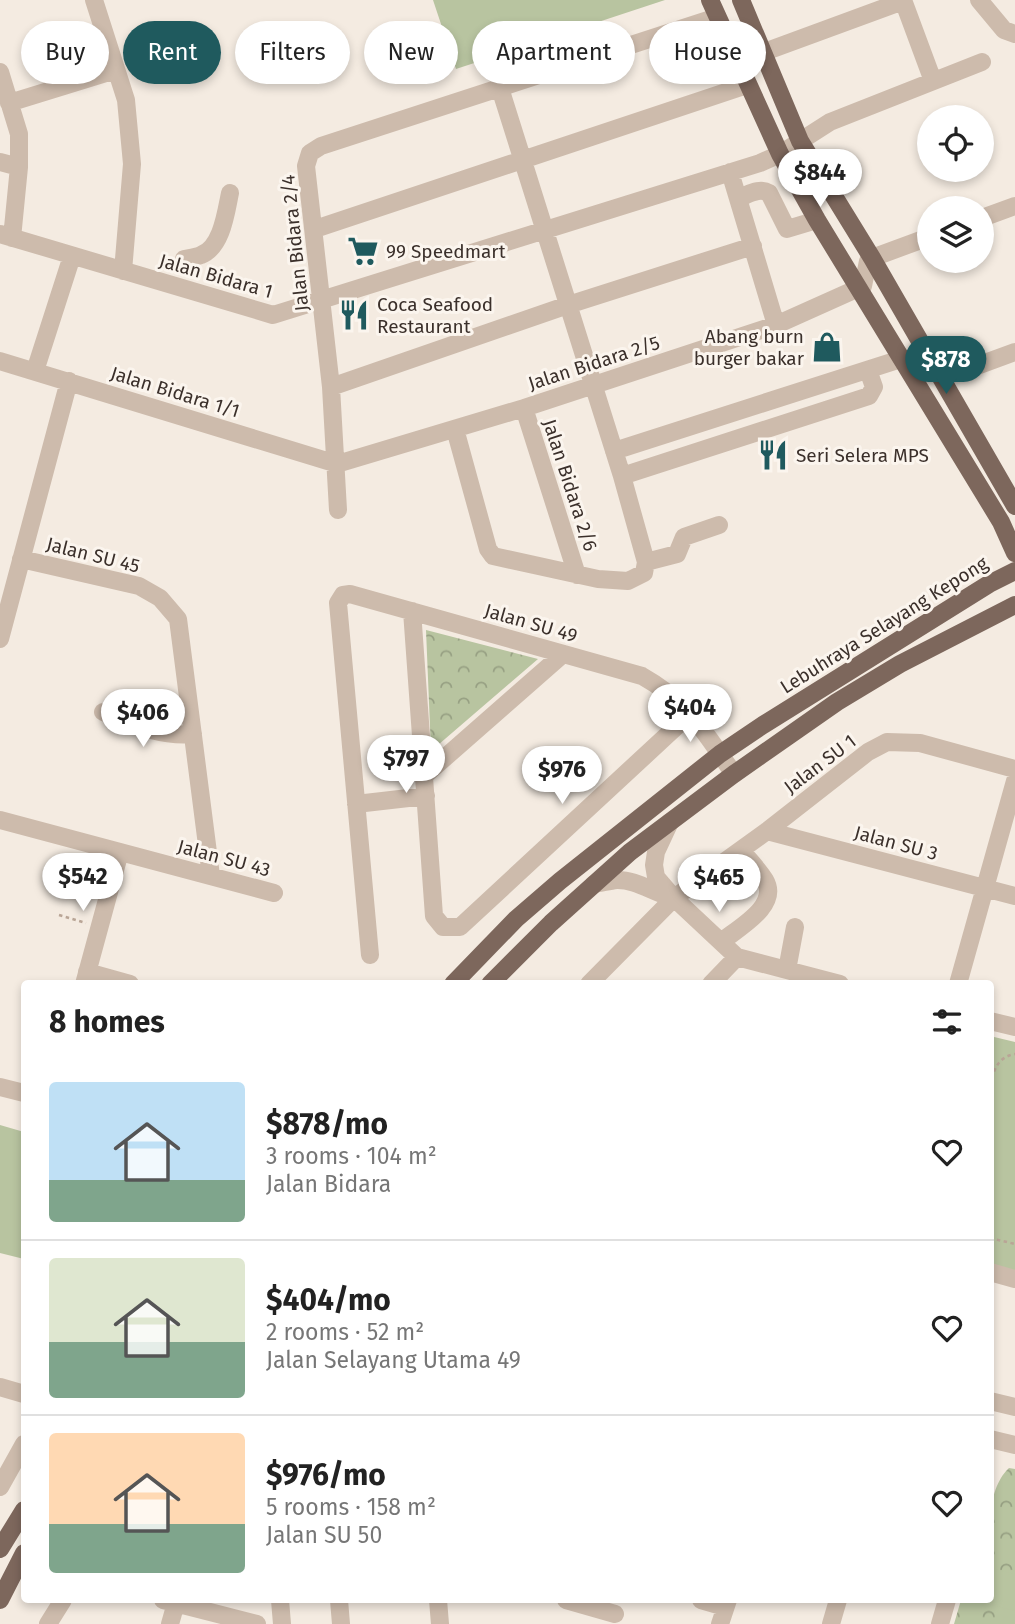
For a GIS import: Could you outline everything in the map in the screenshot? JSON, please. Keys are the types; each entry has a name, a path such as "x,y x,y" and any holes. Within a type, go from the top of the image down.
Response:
{"main road":[{"path":"710,0 780,154 817,220 1001,522 1015,553"},
{"path":"741,0 750,21"},
{"path":"766,57 800,141 872,258 1015,506"},
{"path":"989,584 1002,558 1004,547 1001,522"},
{"name":"Lebuhraya Selayang Kepong","path":"457,980 516,919 720,754 989,584 1015,571"},
{"name":"Lebuhraya Selayang Kepong","path":"494,980 551,923 630,852 734,774 837,702 900,664 1011,609"},
{"path":"0,1549 21,1515"},
{"path":"0,1600 21,1559"}],"street":[{"path":"94,0 126,100 132,164 123,271"},
{"path":"979,0 1004,30 1015,34"},
{"path":"766,51 903,1 933,81"},
{"name":"Jalan Bidara 2/4","path":"338,510 331,387 306,166 310,152 716,17"},
{"name":"Jalan Bidara 1","path":"6,236 273,315 730,172 780,154 830,122 982,62"},
{"path":"9,103 116,70"},
{"path":"0,72 19,134 19,167 6,236"},
{"path":"315,229 747,85"},
{"path":"455,429 488,549 493,556 598,579 628,580 643,573 646,562 622,477 500,88"},
{"path":"0,162 19,167"},
{"path":"730,172 776,325"},
{"path":"738,198 761,190 769,193 787,229 817,220"},
{"path":"180,288 185,253 202,255 212,247 225,217 230,193"},
{"path":"994,214 1015,206"},
{"path":"859,289 865,280 868,261 917,241"},
{"path":"331,387 568,305 753,246"},
{"path":"35,371 72,256"},
{"name":"Jalan Bidara 2/5","path":"337,464 524,408 776,325 859,289"},
{"path":"974,367 1015,352"},
{"path":"614,451 901,359"},
{"name":"Jalan Bidara 1/1","path":"0,361 337,464"},
{"path":"622,477 869,396 874,387 867,370"},
{"path":"0,639 69,381"},
{"name":"Jalan Bidara 2/6","path":"524,408 577,575"},
{"path":"646,562 677,554 684,537 719,525"},
{"name":"Jalan SU 45","path":"21,559 139,586 160,598 178,619 211,876"},
{"name":"Jalan SU 49","path":"356,804 338,603 343,595 350,594 642,676 665,689 691,712 734,774"},
{"path":"412,611 434,916 443,927 460,927 691,712"},
{"path":"424,776 563,654"},
{"path":"103,712 145,730 175,736 193,734"},
{"name":"Jalan SU 1","path":"593,980 674,898 767,831 868,752 887,742 919,743 1015,769"},
{"path":"959,980 1015,781"},
{"path":"370,955 356,804 426,796"},
{"name":"Jalan SU 43","path":"0,820 274,893"},
{"path":"670,822 656,852 654,865 656,877 674,898 737,957 815,980"},
{"name":"Jalan SU 3","path":"767,831 1015,896"},
{"path":"722,942 765,906 770,895 767,883 741,849"},
{"path":"86,978 120,852"},
{"path":"594,884 617,880 634,883 659,895 674,898"},
{"path":"787,970 795,927"},
{"path":"715,980 737,957"},
{"path":"994,1022 1015,1027"},
{"path":"0,1087 21,1092"},
{"path":"994,1273 1015,1279"},
{"path":"0,1387 21,1393"},
{"path":"994,1402 1015,1407"},
{"path":"994,1442 1015,1445"},
{"path":"0,1487 21,1449"},
{"path":"48,1624 61,1603"},
{"path":"169,1603 170,1624"},
{"path":"177,1603 257,1624"},
{"path":"280,1603 282,1624"},
{"path":"339,1603 341,1624"},
{"path":"438,1603 440,1624"},
{"path":"578,1603 615,1612"},
{"path":"708,1603 724,1610"},
{"path":"831,1624 837,1603"},
{"path":"940,1624 946,1603"}],"path":[{"path":"59,915 79,921"},
{"path":"994,1070 1005,1056 1015,1054"},
{"path":"994,1239 1015,1244"}],"green space":[{"path":"433,0 665,0 601,21 472,21 472,64 458,68 458,21 440,21"},
{"path":"426,630 538,659 431,751"},
{"path":"994,1037 1015,1042 1015,1271 994,1265"},
{"path":"0,1125 21,1131 21,1258 0,1253"},
{"path":"1009,1468 1015,1469 1015,1624 954,1624 960,1603 994,1603 994,1495"},
{"path":"994,1569 1015,1574 1015,1611 985,1603 994,1603"}],"place":[{"name":"99 Speedmart","path":"363,251"},
{"name":"Coca Seafood Restaurant","path":"354,315"},
{"name":"Abang burn burger bakar","path":"827,347"},
{"name":"Seri Selera MPS","path":"773,455"}]}
